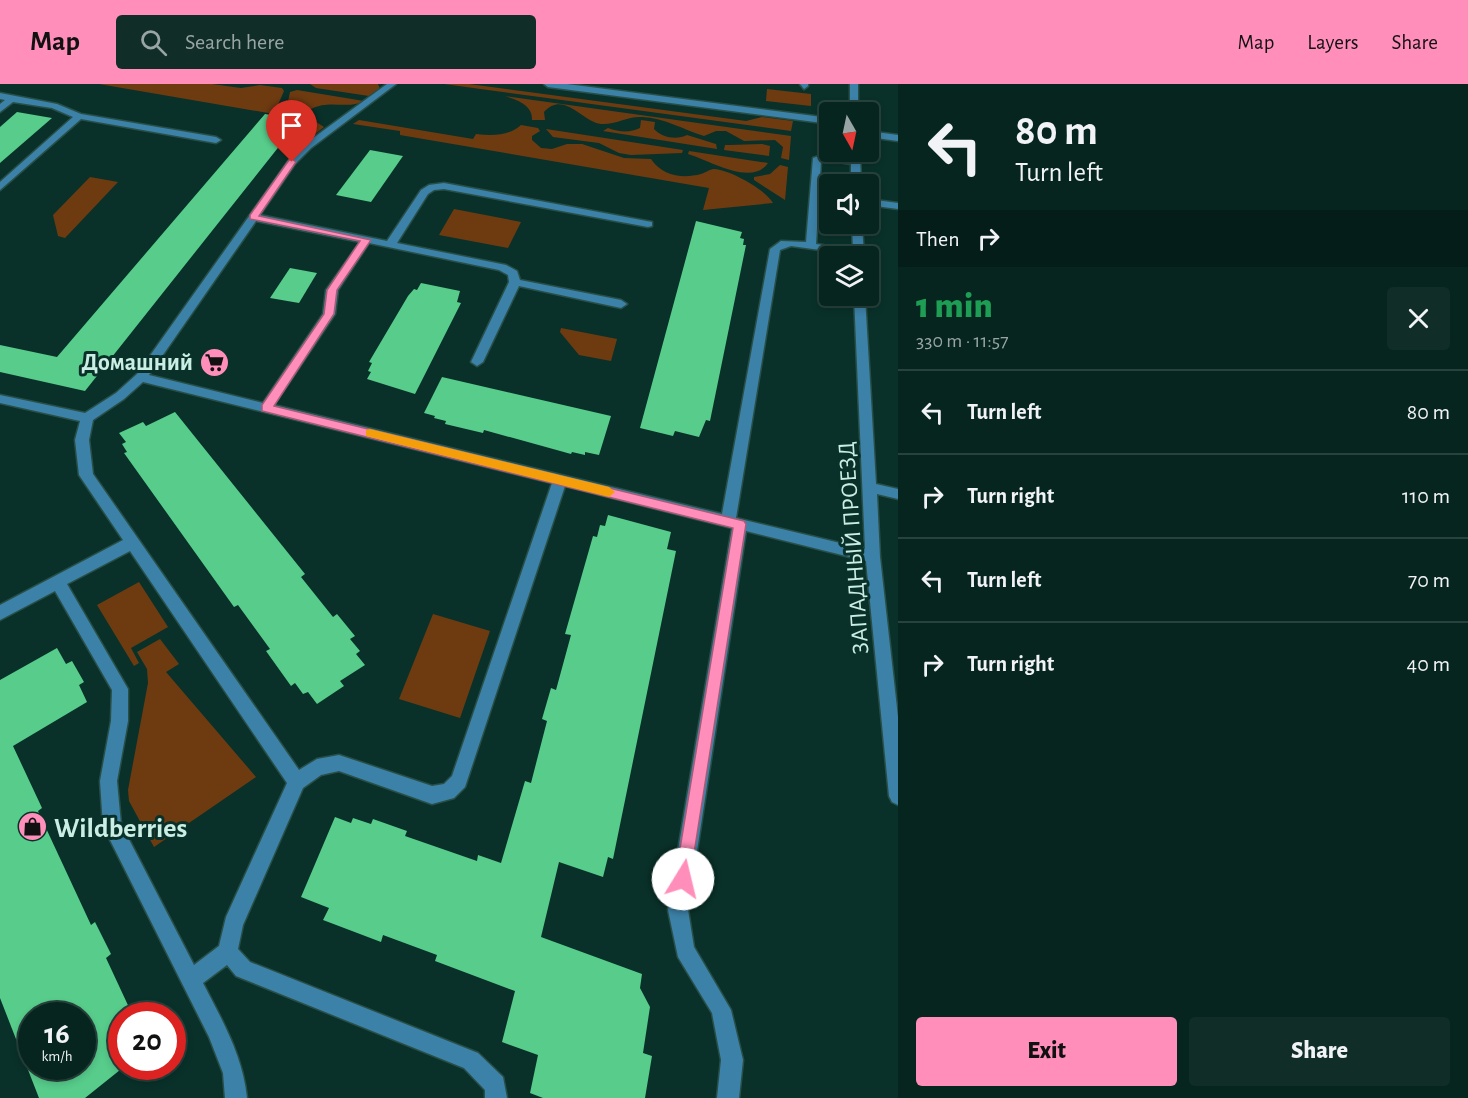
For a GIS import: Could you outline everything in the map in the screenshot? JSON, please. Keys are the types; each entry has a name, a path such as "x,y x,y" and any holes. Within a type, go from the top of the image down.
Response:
{"street":[{"path":"297,782 86,475 82,440 87,418 120,396 141,377 292,162 308,146 392,84"},
{"path":"548,84 819,120"},
{"path":"854,84 854,102"},
{"path":"0,96 54,106 79,116 216,140"},
{"path":"0,109 11,99"},
{"path":"0,187 79,116"},
{"path":"879,135 898,138"},
{"path":"811,247 816,160 819,159"},
{"path":"390,245 424,192 432,187 444,186 648,224"},
{"path":"879,203 898,206"},
{"path":"253,217 502,267 513,273 515,282 477,362"},
{"path":"266,408 329,314 332,290 366,240"},
{"path":"728,1098 732,1060 722,1010 685,950 678,910 775,249 781,244 791,243 819,248"},
{"path":"515,282 621,304"},
{"name":"ЗАПАДНЫЙ ПРОЕЗД","path":"860,306 873,557 898,796"},
{"path":"141,377 873,557"},
{"path":"0,399 87,418"},
{"path":"191,980 228,952 233,924 297,782 316,767 339,763 432,795 448,792 459,781 560,480"},
{"path":"868,487 898,494"},
{"path":"0,613 133,542"},
{"path":"58,582 120,689 122,708 108,784 107,803 112,826 217,1031 234,1073 236,1098"},
{"path":"228,952 243,969 471,1060 495,1085 496,1098"}],"shaded area":[{"path":"99,84 212,84 241,88 260,85 282,88 284,91 274,114"},
{"path":"310,84 378,84 380,89 369,96 316,88"},
{"path":"444,84 469,84 746,121 762,117 793,121 791,131"},
{"path":"767,89 811,94 811,106 766,101"},
{"path":"297,90 364,101 352,105 325,105 311,109 310,118 324,127 315,134 282,130 294,124 298,108 287,106 290,92"},
{"path":"505,96 791,136 789,160 781,158 783,147 775,140 744,141 726,131 716,131 704,136 650,118 637,117 601,124 559,104 551,106 544,112 545,120 532,120 527,107"},
{"path":"359,120 473,139 476,134 500,134 521,125 538,128 540,131 532,136 532,140 541,148 552,149 567,144 582,144 624,158 651,159 667,173 680,176 694,175 712,169 721,170 755,186 773,203 703,210 709,188 400,135 400,131 353,124"},
{"path":"641,120 655,122 654,129 665,136 687,135 716,144 717,149 603,131 608,128 624,131 636,130 640,128"},
{"path":"546,129 683,150 682,153 631,155 619,153 599,143 553,137"},
{"path":"762,144 770,146 769,156 724,150 725,145"},
{"path":"689,151 768,163 761,170 752,173 741,172 688,154"},
{"path":"780,165 788,167 785,200 754,180 754,177 770,174"},
{"path":"90,177 118,182 65,238 58,236 53,215"},
{"path":"454,209 521,222 508,248 439,235"},
{"path":"561,328 617,339 611,361 579,355 560,332"},
{"path":"139,582 168,627 131,648 139,663 134,666 97,605"},
{"path":"433,614 490,631 460,718 399,699"},
{"path":"160,639 179,664 166,672 256,777 154,847 129,801 128,790 148,683 147,669 137,652"}],"building":[{"path":"17,112 52,118 0,163 0,127"},
{"path":"265,114 300,120 85,391 0,372 0,345 57,357"},
{"path":"370,150 403,156 371,202 336,195"},
{"path":"696,221 742,232 740,238 744,239 743,245 746,245 710,421 706,420 699,437 675,431 673,436 640,428"},
{"path":"290,268 317,273 299,303 270,298"},
{"path":"421,283 460,291 457,302 461,303 415,394 367,379 371,372 368,371 372,363 369,362 408,296 414,289 417,290"},
{"path":"442,377 611,416 599,455 585,452 585,455 572,452 571,454 484,430 483,433 445,424 446,421 424,413"},
{"path":"175,412 305,574 301,577 333,617 337,614 355,636 350,639 360,651 356,654 365,665 340,681 344,686 317,704 308,692 303,694 295,683 291,686 266,651 270,649 238,605 234,607 124,453 127,452 122,444 126,442 119,433 143,422 146,426"},
{"path":"608,515 671,532 667,549 676,551 613,859 608,857 603,877 559,862 541,937 642,974 640,988 650,1007 643,1053 652,1056 645,1098 543,1098 530,1093 538,1055 502,1042 515,991 435,961 437,955 383,935 381,942 323,920 329,908 301,897 335,817 351,823 353,818 371,824 373,819 407,831 405,836 477,861 478,855 501,863 525,781 531,783 547,721 542,719 551,688 556,690 571,635 565,634 593,536 597,537 600,525 605,526"},
{"path":"57,648 66,664 72,661 84,682 79,685 87,702 13,746 42,808 38,811 91,925 95,922 111,954 106,958 126,1002 108,1002 108,1080 85,1098 39,1098 32,1080 96,1080 96,1002 18,1002 18,1044 0,998 0,680"}],"slow traffic":[{"path":"370,433 609,492"}],"place":[{"name":"Домашний","path":"214,362"},
{"name":"Wildberries","path":"33,827"}],"route":[{"path":"292,162 253,217 366,240 332,290 329,314 266,408 740,524 683,879"}]}
